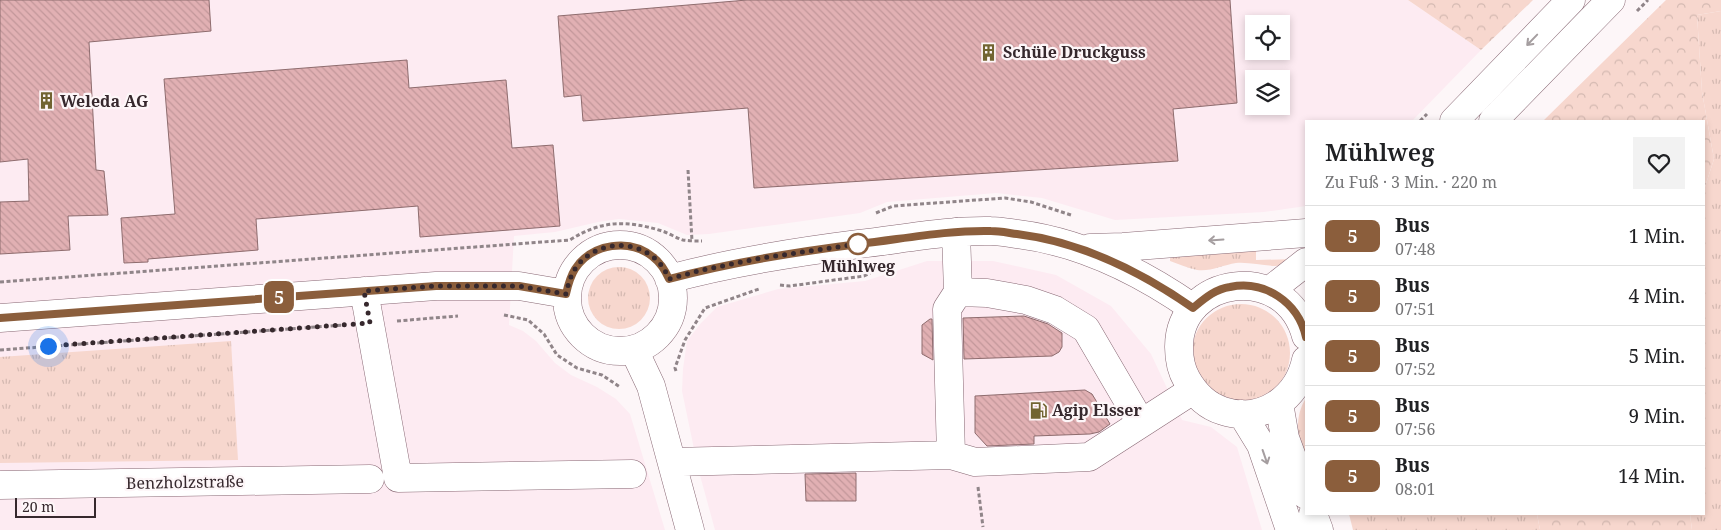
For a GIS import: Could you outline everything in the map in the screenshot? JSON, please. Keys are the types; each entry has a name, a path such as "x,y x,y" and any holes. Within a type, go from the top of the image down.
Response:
{"street":[{"path":"1455,120 1569,3"},
{"path":"1494,120 1609,3"},
{"path":"669,279 702,270 773,256 956,232 993,231 1045,238 1081,248 1140,274 1193,308"},
{"path":"956,232 958,292 947,309 963,459"},
{"path":"1081,248 1123,247 1305,233"},
{"path":"612,246 626,246 646,253 662,266 669,279 673,296 671,314 663,330 650,342 634,350 617,352 600,348 586,340 574,327 568,311 566,294 569,280 581,262 598,250 612,246"},
{"path":"1269,291 1305,263"},
{"path":"1305,333 1301,321 1282,298 1269,291 1249,285 1228,287 1209,295 1193,308 1184,324 1179,340 1179,358 1184,375 1193,390 1206,403 1223,411 1242,414 1268,410 1293,390 1303,374 1305,365"},
{"path":"0,318 436,286 519,286 566,294"},
{"path":"364,291 398,478 632,474"},
{"path":"958,292 988,293 1026,300 1055,310 1086,329 1141,424"},
{"path":"634,350 651,386 690,530"},
{"path":"672,462 1089,457 1193,390"},
{"path":"1279,403 1285,438 1305,492"},
{"path":"1242,414 1261,445 1290,530"},
{"name":"Benzholzstraße","path":"0,485 370,479"},
{"path":"1313,515 1319,530"},
{"path":"1326,515 1328,530"}],"path":[{"path":"0,282 570,240 584,231 605,224 628,223 662,231 683,240 692,240 688,170"},
{"path":"677,376 675,368 685,340 705,308 714,304"},
{"path":"0,350 462,315"},
{"path":"502,315 528,320 544,334 557,355 577,368 602,376 620,388"},
{"path":"963,459 983,527"}],"shaded area":[{"path":"0,0 1408,0 1481,50 1413,120 1305,120 1305,206 1264,212 1115,220 1042,198 996,193 887,202 860,213 709,234 687,235 658,223 619,219 555,232 514,236 509,325 523,331 536,341 555,363 571,375 597,387 616,399 630,414 665,530 0,530"},
{"path":"927,261 993,261 1056,275 1111,306 1151,354 1182,420 1211,427 1237,447 1262,530 715,530 698,468 682,391 687,341 701,323 717,307 778,289 865,281"}],"green space":[{"path":"1408,0 1533,0 1481,50"},
{"path":"1666,0 1721,0 1721,11 1697,15 1702,92 1714,159 1705,187 1705,120 1544,120"},
{"path":"1721,11 1721,530 1692,530 1690,515 1705,515 1705,187 1714,159 1702,92 1697,15"},
{"path":"1256,248 1256,260 1297,259 1290,263 1276,266 1236,263 1202,270 1170,261 1170,254"},
{"path":"613,267 625,267 641,276 648,286 650,298 648,310 641,320 625,329 613,329 602,324 593,315 588,304 588,292 593,281 602,272"},
{"path":"1241,304 1260,308 1275,319 1286,334 1290,353 1286,372 1275,387 1260,398 1241,402 1222,398 1207,387 1196,372 1192,353 1196,334 1207,319 1222,308"},
{"path":"231,341 238,460 0,463 0,357"},
{"path":"1305,400 1305,464 1298,433 1299,415"},
{"path":"1349,515 1537,515 1540,530 1353,530"},
{"path":"1537,515 1690,515 1692,530 1540,530"}],"building":[{"name":"Weleda AG","path":"0,0 209,0 211,31 89,42 96,170 104,171 108,215 68,216 70,250 0,254 0,202 29,201 28,159 0,162"},
{"name":"Schüle Druckguss","path":"747,0 1230,0 1237,103 1173,109 1178,161 754,188 748,108 583,121 581,95 564,97 558,16"},
{"path":"407,60 409,88 506,80 512,148 553,145 560,226 420,237 418,206 256,219 258,250 148,259 148,262 124,263 121,218 175,214 164,79"},
{"path":"1024,316 1048,324 1062,333 1062,347 1059,352 1052,356 964,359 963,318"},
{"path":"932,319 933,360 922,354 922,325"},
{"name":"Agip Elsser","path":"1085,390 1092,394 1110,424 1099,432 1034,436 1034,444 987,446 975,433 975,396"},
{"path":"856,473 856,501 806,501 805,474"}],"bus line":[{"name":"5","path":"0,318 436,286 519,286 566,294 569,280 576,268 586,257 598,250 612,246 640,249 652,256 662,266 669,279 702,270 773,256 956,232 993,231 1052,240 1081,248 1140,274 1193,308 1209,295 1228,287 1249,285 1269,291 1282,298 1293,309 1301,321 1305,332"}],"place":[{"name":"Schüle Druckguss","path":"989,52"},
{"name":"Weleda AG","path":"46,101"},
{"name":"Mühlweg","path":"858,244"},
{"name":"Agip Elsser","path":"1038,410"}],"route":[{"path":"48,346 370,323 364,291 436,286 519,286 566,294 569,280 576,268 586,257 598,250 612,246 640,249 652,256 662,266 669,279 702,270 762,258 858,244"}]}
